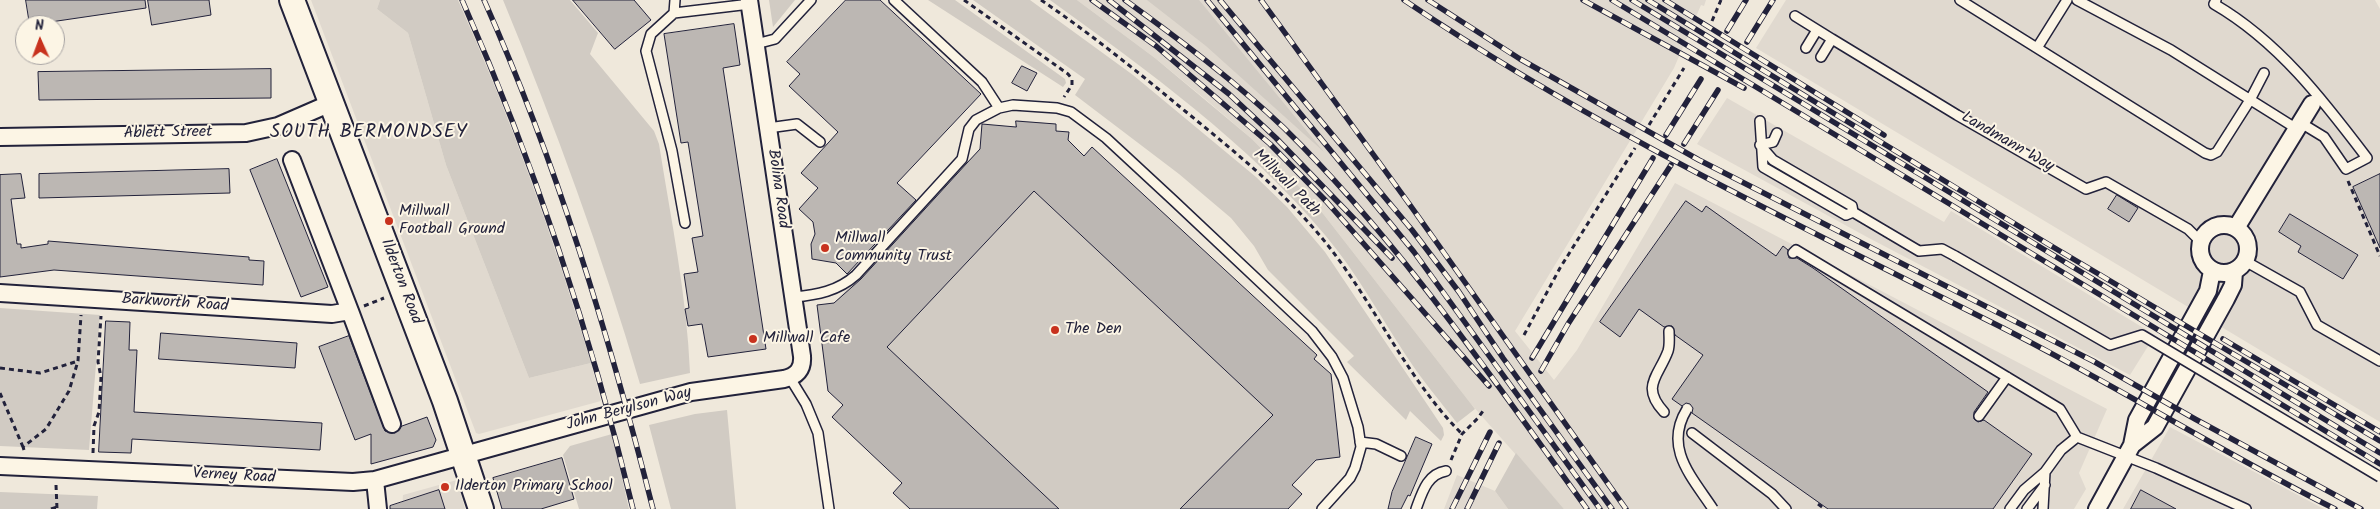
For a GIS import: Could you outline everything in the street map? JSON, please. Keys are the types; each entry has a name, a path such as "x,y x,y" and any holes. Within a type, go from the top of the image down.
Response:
{"street":[{"name":"Ilderton Road","path":"292,0 465,456 481,509"},
{"name":"Bolina Road","path":"750,2 802,361 800,369 793,377"},
{"name":"Ablett Street","path":"0,137 246,133 278,126 331,103"},
{"path":"2236,228 2312,104"},
{"path":"292,160 392,424"},
{"path":"2129,451 2155,427 2226,299 2233,285 2248,246 2246,238 2236,228 2222,225 2213,227 2205,233 2200,241 2199,251 2201,259 2212,271 2226,274 2240,266"},
{"path":"2097,509 2129,451 2137,420 2208,291 2212,271"},
{"name":"Barkworth Road","path":"0,293 102,298 322,314 350,311"},
{"name":"John Berylson Way","path":"465,456 691,392 793,377"},
{"name":"Verney Road","path":"0,466 353,482 375,480 465,456"},
{"path":"375,480 378,509"}],"lane":[{"path":"674,13 675,0"},
{"path":"756,44 775,39 811,0"},
{"path":"894,0 982,82 999,108"},
{"path":"1960,0 2211,155 2217,152 2250,100 2264,73"},
{"path":"2037,48 2067,0"},
{"path":"2077,0 2171,50 2250,100 2324,137 2346,170 2366,158 2312,88 2268,42 2234,15 2214,4 2216,0"},
{"path":"685,223 672,151 646,51 651,34 674,13 750,2"},
{"name":"Landmann Way","path":"1795,16 1957,115 2086,189 2106,182 2188,229 2200,241"},
{"path":"1806,48 1817,30"},
{"path":"1821,57 1832,39"},
{"path":"794,297 823,293 846,283 856,275 962,159 971,125 999,108 1013,105 1057,108 1071,112 1106,138 1315,335 1332,357 1343,378 1358,427 1360,442 1359,457 1350,478 1322,509"},
{"path":"1760,121 1760,145 1773,160 1852,206 1853,212 1919,251 1942,249 2110,345 2142,335 2380,477"},
{"path":"768,128 798,124 820,142"},
{"path":"1760,145 1773,142 1777,133"},
{"path":"1793,253 1796,250 2060,409 2077,437 2129,451 2156,468 2246,509"},
{"path":"2240,266 2300,292 2316,325 2380,362"},
{"path":"1664,412 1657,405 1652,388 1656,374 1668,350 1669,331"},
{"path":"793,377 818,433 829,509"},
{"path":"1978,416 2007,377"},
{"path":"1687,409 1678,429 1677,441 1680,454 1713,509"},
{"path":"1692,433 1772,494 1786,509"},
{"path":"2010,509 2024,490 2045,472 2061,450 2077,437"},
{"path":"1360,442 1376,444 1401,456"},
{"path":"1416,509 1429,482 1440,472 1446,471"},
{"path":"2043,509 2045,472"},
{"path":"2027,509 2045,484"}],"path":[{"path":"964,0 1068,74 1072,79 1072,85 1057,108"},
{"name":"Millwall Path","path":"1041,0 1143,76 1238,154 1280,192 1326,243 1358,287 1410,371 1462,434 1483,411"},
{"path":"1712,21 1721,0"},
{"path":"1649,125 1684,68"},
{"path":"1524,335 1560,268 1635,148"},
{"path":"2346,178 2380,256"},
{"path":"350,311 403,291"},
{"path":"23,446 46,429 68,391 78,361 82,297"},
{"path":"92,471 94,426 99,412 101,377 98,362 102,298"},
{"path":"0,368 40,373 78,361"},
{"path":"0,393 23,446 28,468"},
{"path":"51,509 57,508 56,469"},
{"path":"1818,504 1825,509"}],"shaded area":[{"path":"311,0 380,0 377,9 408,33 446,165 529,378 591,363 601,401 479,434 476,433"},
{"path":"380,0 458,0 514,134 547,225 591,363 529,378 446,165 408,33 377,9"},
{"path":"503,0 570,0 598,33 590,54 654,131 659,144 678,258 686,315 690,373 640,384 577,190"},
{"path":"769,0 795,0 773,27"},
{"path":"928,0 955,0 1065,79 1066,83 1063,87"},
{"path":"973,0 1030,0 1133,75 1256,177 1287,207 1325,252 1443,428 1444,435 1441,441 1410,411 1406,420 1347,362 1354,356 1268,270 1254,246 1231,218 1179,174 1075,95 1085,79"},
{"path":"1050,0 1077,0 1155,58 1252,139 1314,202 1475,409 1457,423 1413,366 1337,249 1295,201 1263,169 1195,109"},
{"path":"1077,0 1706,0 1704,6 1701,5 1674,68 1515,331 1554,380 1577,350 1675,183 2107,409 2079,473 2086,489 2074,509 1564,509 1471,404 1314,202 1252,139 1155,58"},
{"path":"1147,0 1199,0 1324,152 1206,46"},
{"path":"1786,0 2375,0 2380,9 2380,422 1756,48"},
{"path":"1727,98 1944,222 1951,211 2155,335 2130,375 1867,237 1697,144"},
{"name":"The Den","path":"1016,120 1056,124 1056,131 1069,132 1068,147 1077,155 1080,152 1085,156 1092,147 1317,355 1314,359 1331,374 1334,396 1318,398 1334,417 1340,457 1326,459 1321,455 1270,509 910,509 893,493 902,483 832,417 843,405 828,391 817,305 834,303 984,144 981,140 982,124 1015,127"},
{"path":"0,308 100,315 89,450 0,446"},
{"path":"727,410 736,509 671,509 649,425 695,414"},
{"path":"2170,427 2324,509 2123,509"},
{"path":"612,434 629,509 579,509 563,455 570,446"},
{"path":"1516,453 1564,509 1508,509 1495,491"},
{"path":"1457,475 1495,491 1508,509 1444,509"},
{"name":"Ilderton Primary School","path":"457,480 465,509 402,509 403,495"},
{"path":"0,492 98,496 97,509 0,509"}],"building":[{"path":"26,0 145,0 146,8 65,20 65,15 28,15"},
{"path":"148,0 209,0 211,15 152,25"},
{"path":"573,0 634,0 651,20 615,49"},
{"path":"846,0 880,0 981,94 897,183 916,200 847,274 836,263 812,259 811,244 815,234 813,222 799,209 818,188 801,173 838,132 789,86 800,74 787,62"},
{"path":"734,24 740,65 723,68 766,349 708,357 702,324 688,326 685,309 689,308 684,274 698,272 692,238 703,236 688,142 681,143 664,34"},
{"path":"1022,66 1037,73 1027,91 1012,83"},
{"path":"271,69 271,98 39,100 38,72"},
{"path":"1016,121 1056,124 1056,131 1069,132 1068,140 1084,156 1092,147 1317,355 1314,359 1331,374 1340,457 1316,460 1292,485 1302,494 1288,509 1180,509 1273,415 1034,191 887,347 1059,509 910,509 893,493 902,483 832,417 843,405 828,391 817,305 834,303 861,279 980,149 982,124 1016,127"},
{"path":"277,159 328,287 301,297 250,170"},
{"path":"229,169 230,193 39,198 39,174"},
{"path":"21,174 25,198 11,199 17,244 21,244 21,248 48,244 48,241 249,257 249,260 264,261 263,285 54,270 0,277 0,175"},
{"path":"2380,174 2380,248 2353,187"},
{"path":"2117,195 2138,208 2129,222 2108,209"},
{"path":"1686,201 1702,212 1706,206 1776,256 1783,246 1788,250 1789,258 1797,258 1813,268 1988,392 1974,412 1974,419 1978,422 1984,420 2032,454 1993,509 1828,509 1692,413 1693,408 1690,404 1686,403 1682,406 1672,399 1703,355 1675,335 1672,326 1664,327 1639,309 1620,337 1600,322"},
{"path":"2290,214 2358,255 2343,279 2298,252 2301,246 2279,232"},
{"path":"106,321 130,322 129,350 137,350 134,412 322,423 320,450 132,439 131,453 99,452"},
{"path":"161,333 297,343 295,368 159,359"},
{"path":"349,336 385,431 395,433 402,426 427,417 436,440 433,447 371,464 371,434 355,440 319,347"},
{"path":"1416,437 1432,444 1410,496 1408,495 1401,509 1388,509 1392,492"},
{"path":"562,458 574,499 541,509 502,509 493,478"},
{"path":"439,490 445,509 390,509 390,506"},
{"path":"2141,490 2176,509 2131,509"}],"railway":[{"path":"462,0 514,125 559,251 599,379 633,509"},
{"path":"484,0 535,124 558,187 618,379 653,509"},
{"path":"1092,0 1156,46 1270,144 1326,201 1489,386"},
{"path":"1109,0 1229,94 1276,138 1392,258"},
{"path":"1125,0 1227,77 1284,128 1367,217 1406,264 1480,361 1587,509"},
{"path":"1207,0 1414,252 1600,509"},
{"path":"1220,0 1412,230 1459,292 1503,358 1612,509"},
{"path":"1261,0 1410,205 1626,509"},
{"path":"1404,0 1475,46 1619,131 1768,210 2036,345 2249,464 2335,509"},
{"path":"1428,0 1520,59 1699,160 2093,361 2361,509"},
{"path":"1583,0 1744,88"},
{"path":"1612,0 2380,464"},
{"path":"1632,0 2380,453"},
{"path":"1648,0 2048,244 2380,441"},
{"path":"1665,0 1884,135"},
{"path":"1727,31 1746,0"},
{"path":"1747,42 1773,0"},
{"path":"1666,135 1701,79"},
{"path":"1684,144 1718,90"},
{"path":"1532,358 1653,158"},
{"path":"1541,371 1568,324 1671,165"},
{"path":"2223,339 2380,432"},
{"path":"1452,509 1490,432"},
{"path":"1467,509 1499,443"}],"place":[{"name":"Millwall Football Ground","path":"389,221"},
{"name":"Millwall Community Trust","path":"825,248"},
{"name":"The Den","path":"1055,330"},
{"name":"Millwall Cafe","path":"753,339"},
{"name":"Ilderton Primary School","path":"445,487"}],"district":[{"name":"SOUTH BERMONDSEY","path":"369,134"}]}
